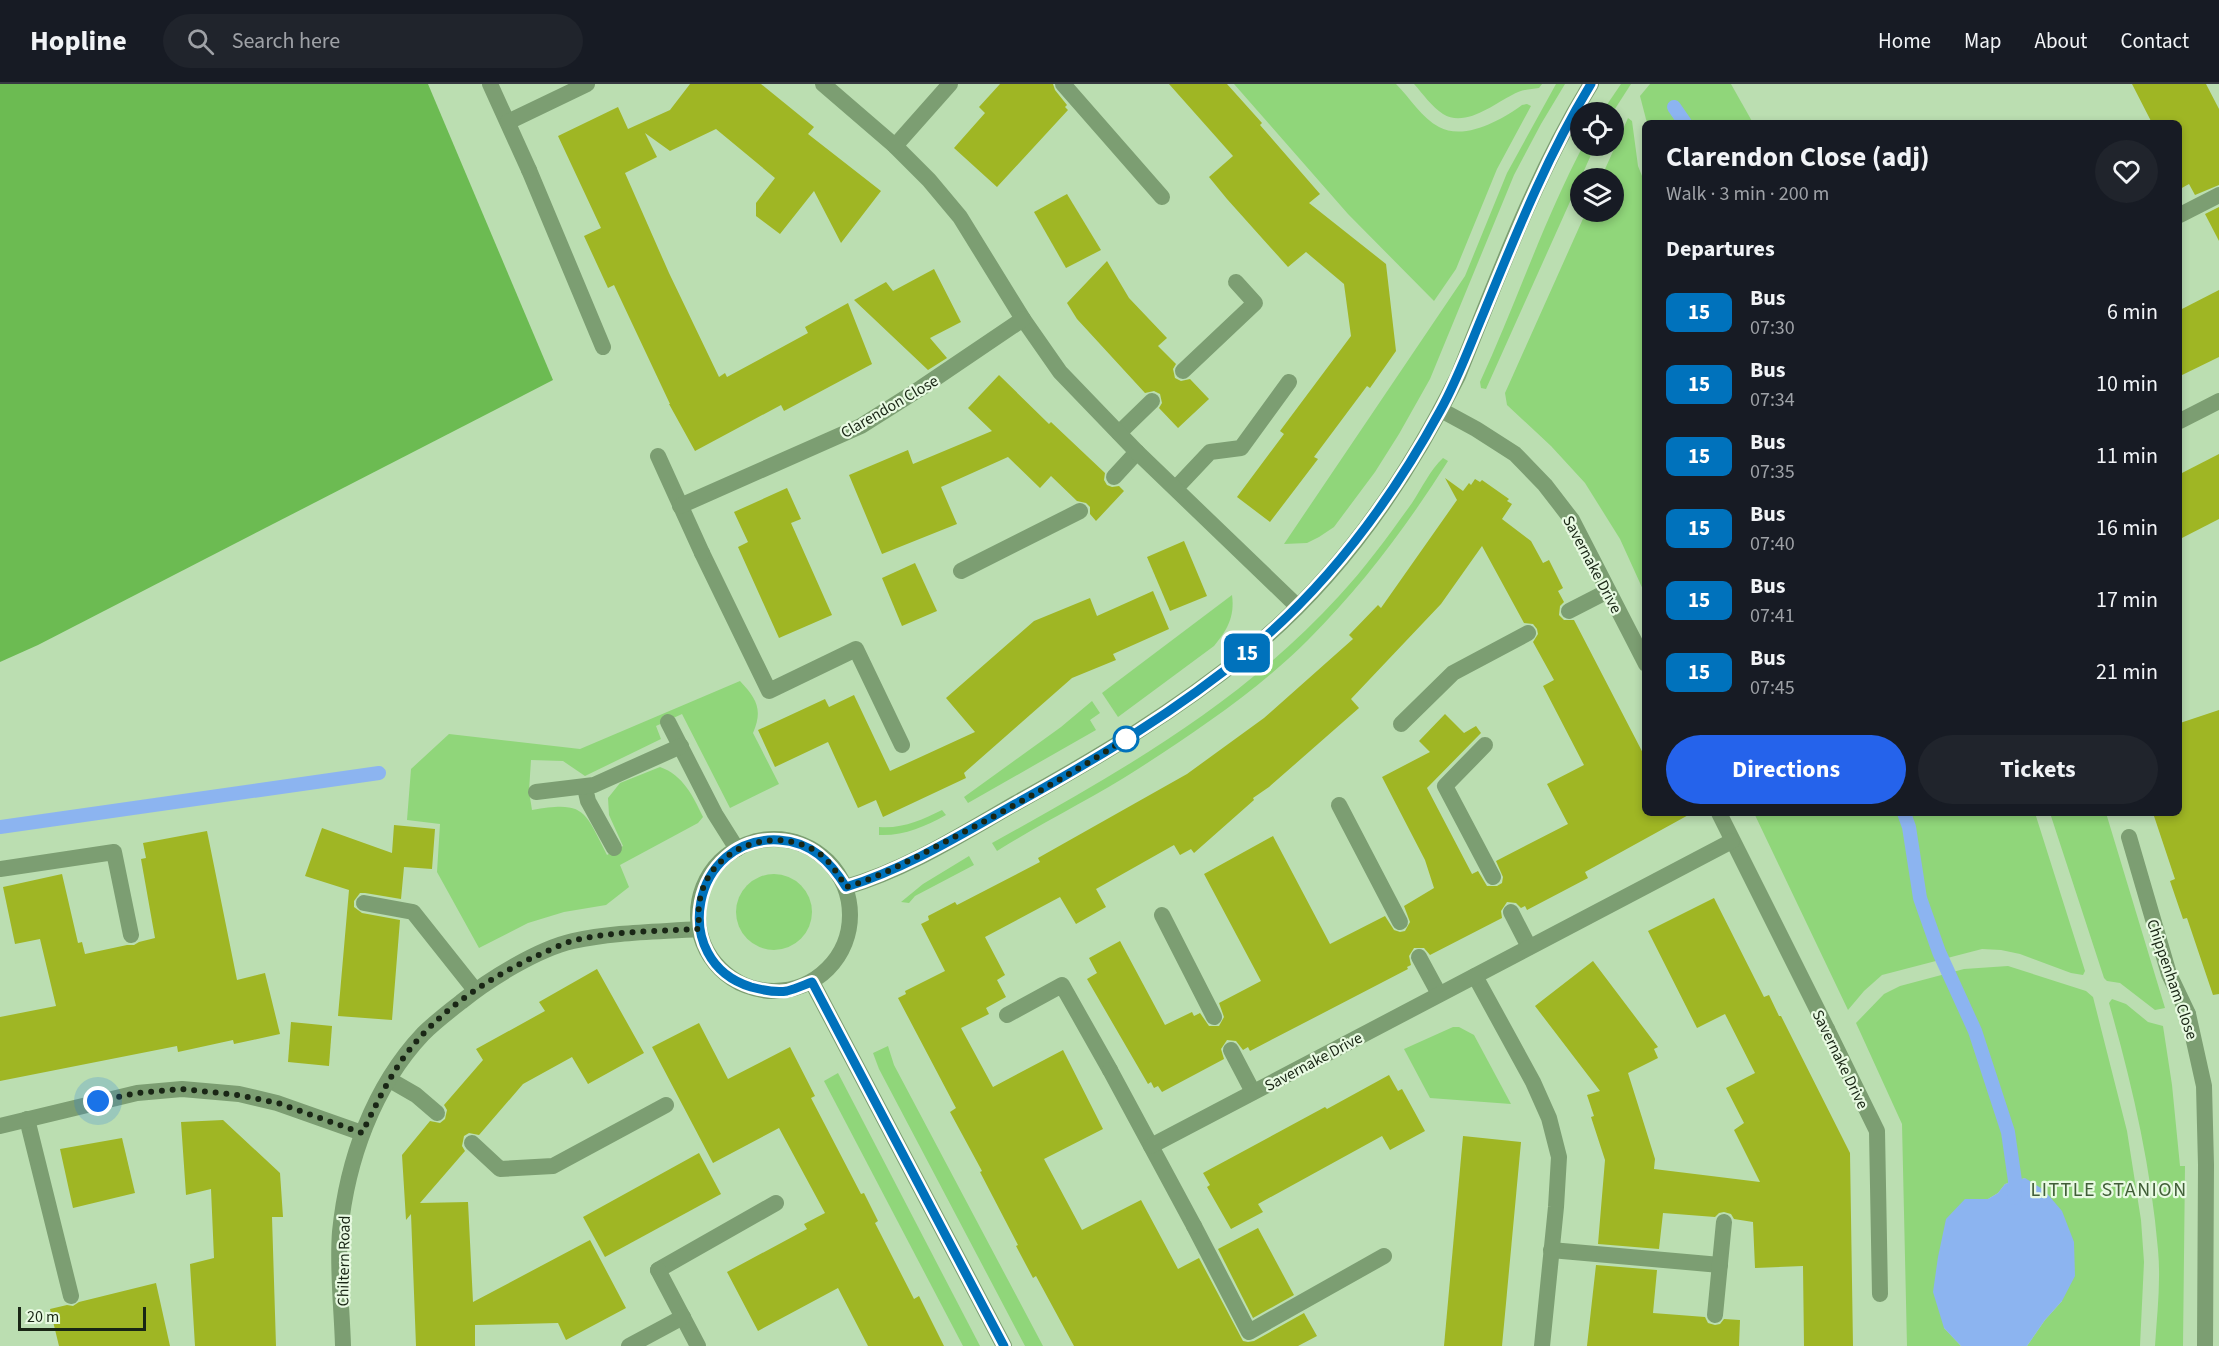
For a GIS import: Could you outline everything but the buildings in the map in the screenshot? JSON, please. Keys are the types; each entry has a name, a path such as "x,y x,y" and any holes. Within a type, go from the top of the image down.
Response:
{"street":[{"path":"490,84 529,170 603,347"},
{"path":"508,122 587,84"},
{"path":"822,84 895,146 929,180 960,217 1023,319 1060,372 1137,452 1297,606"},
{"path":"895,146 950,84"},
{"path":"1063,84 1162,197"},
{"path":"846,887 874,879 969,830 1085,765 1195,693 1249,651 1297,606 1349,550 1401,479 1441,410 1458,376 1514,238 1549,160 1568,121 1591,84"},
{"path":"2182,214 2219,195"},
{"path":"1183,371 1255,303 1236,282"},
{"name":"Clarendon Close","path":"680,506 861,426 1023,319"},
{"path":"1176,488 1210,452 1240,448 1289,382"},
{"path":"1119,433 1152,400"},
{"path":"2182,420 2219,401"},
{"name":"Savernake Drive","path":"1441,410 1515,454 1545,485 1572,520 1642,656"},
{"path":"1114,477 1137,452"},
{"path":"658,456 769,691 856,650 902,745"},
{"path":"961,571 1080,511"},
{"path":"1569,611 1608,591"},
{"path":"1401,724 1453,673 1528,633"},
{"path":"668,723 715,814 737,849"},
{"path":"1485,745 1445,786 1492,877"},
{"path":"536,792 585,788 681,746"},
{"path":"585,788 588,801 614,849"},
{"path":"1339,805 1400,922"},
{"name":"Savernake Drive","path":"1720,816 1877,1131 1880,1294"},
{"name":"Chippenham Close","path":"2129,837 2169,974 2188,1014 2212,1084 2206,1165 2205,1346"},
{"path":"766,839 790,841 814,849 833,866 846,887 850,910 849,932 841,953 827,971 812,982 786,991 763,990 741,983 721,970 707,951 699,929 699,904 706,880 721,860 737,849 766,839"},
{"name":"Savernake Drive","path":"1151,1146 1732,841"},
{"path":"0,869 114,852 131,935"},
{"path":"364,903 413,912 475,990"},
{"path":"1511,912 1529,947"},
{"path":"1162,915 1214,1017"},
{"name":"Chiltern Road","path":"343,1346 340,1234 348,1181 362,1133 381,1093 404,1057 423,1034 475,990 505,971 571,941 626,933 699,929"},
{"path":"1419,957 1439,994"},
{"path":"1475,976 1533,1082 1549,1118 1559,1157 1542,1346"},
{"path":"812,982 1004,1346"},
{"path":"1007,1015 1062,985 1151,1146 1249,1332 1384,1256"},
{"path":"1231,1050 1252,1092"},
{"path":"390,1080 416,1095 438,1113"},
{"path":"0,1126 137,1093 182,1089 238,1095 278,1103 362,1133"},
{"path":"472,1143 500,1169 553,1166 666,1105"},
{"path":"27,1119 71,1296"},
{"path":"698,1346 657,1270 776,1203"},
{"path":"1715,1315 1724,1222"},
{"path":"1551,1250 1720,1265"},
{"path":"629,1346 683,1317"}],"green space":[{"path":"0,84 428,84 553,380 38,645 0,662"},
{"path":"1234,84 1396,84 1433,123 1449,131 1460,132 1494,122 1522,105 1531,106 1497,169 1456,269 1434,301 1348,214"},
{"path":"1414,84 1542,84 1539,88 1518,92 1470,117 1452,118 1431,104"},
{"path":"1556,84 1565,84 1514,175 1430,379 1399,434 1375,472 1334,527 1307,543 1284,544 1465,276 1507,173"},
{"path":"1621,84 1631,84 1619,102 1609,102"},
{"path":"1650,84 1731,84 1751,120 1646,120 1640,96"},
{"path":"1628,118 1632,121 1638,166 1642,176 1642,587 1620,539 1585,483 1551,446 1507,405 1505,393 1582,222 1624,222 1624,168 1606,168 1611,156 1624,156 1624,127"},
{"path":"1578,156 1591,156 1585,168 1572,168"},
{"path":"1570,173 1570,202 1486,389 1481,388 1480,382"},
{"path":"1443,458 1448,461 1383,555 1328,619 1269,676 1205,725 1160,755 997,851 992,843 1086,790 1176,734 1261,671 1301,635 1349,585 1386,539"},
{"path":"1232,595 1233,603 1229,623 1214,646 1118,717 1102,693"},
{"path":"740,681 751,693 757,705 758,718 753,733 779,784 730,808 682,714 656,726 661,739 585,776 563,761 531,760 529,791 532,810 563,807 581,812 593,828 607,855 623,846 609,815 608,798 620,783 660,767 681,781 703,817 698,823 620,865 629,887 606,905 564,912 528,923 479,948 437,872 440,824 407,820 411,769 449,734 580,749"},
{"path":"1092,701 1100,713 1090,720 1096,730 968,803 964,797 1061,727"},
{"path":"942,810 946,815 922,827 897,834 879,835 879,827 904,825"},
{"path":"1755,816 2036,816 2085,971 2083,975 2071,973 2020,954 1982,949 1882,975 1848,1010"},
{"path":"2051,816 2107,816 2165,1008 2155,1010 2120,983 2107,981 2104,978"},
{"path":"969,856 974,865 915,896 909,903 901,902 923,884"},
{"path":"774,874 788,877 801,885 809,898 812,912 809,926 801,939 788,947 774,950 760,947 747,939 739,926 736,912 739,898 747,885 760,877"},
{"path":"2008,966 2086,991 2093,997 2127,1131 2141,1220 2144,1262 2140,1346 2027,1346 2062,1301 2025,1178 2005,1184 1998,1193 1988,1199 1965,1199 1944,1328 1961,1346 1907,1346 1902,1124 1856,1023 1884,994 1900,986 1964,969"},
{"path":"2112,999 2126,1004 2148,1022 2163,1026 2172,1085 2180,1166 2185,1166 2183,1346 2155,1346 2159,1274 2155,1219 2140,1125 2109,1003"},
{"path":"1453,1027 1459,1027 1474,1035 1511,1104 1430,1098 1404,1049"},
{"path":"888,1046 894,1065 1043,1346 1025,1346 879,1069 873,1053"},
{"path":"838,1073 980,1346 963,1346 824,1081"}],"water":[{"path":"2025,1178 2044,1190 2062,1211 2074,1242 2075,1276 2062,1301 2027,1346 1961,1346 1944,1328 1933,1292 1946,1219 1965,1199 1988,1199 1998,1193 2005,1184"}],"waterway":[{"path":"1674,107 1683,120"},
{"path":"0,827 379,773"},
{"path":"1905,816 1909,827 1920,898 1939,952 1975,1031 2008,1132 2015,1181 2014,1198"}],"bus line":[{"name":"15","path":"1004,1346 812,982 786,991 763,990 741,983 721,970 707,951 699,929 699,904 706,880 721,860 741,846 766,839 790,841 814,849 833,866 846,887 874,879 969,830 1085,765 1195,693 1249,651 1297,606 1349,550 1401,479 1458,376 1514,238 1549,160 1568,121 1591,84"}],"district":[{"name":"LITTLE STANION","path":"2109,1189"}],"route":[{"path":"98,1101 137,1093 182,1089 238,1095 278,1103 362,1133 381,1093 404,1057 423,1034 475,990 505,971 571,941 626,933 699,929 699,904 706,880 721,860 741,846 766,839 790,841 814,849 833,866 846,887 874,879 969,830 1085,765 1132,735 1126,739"}]}
